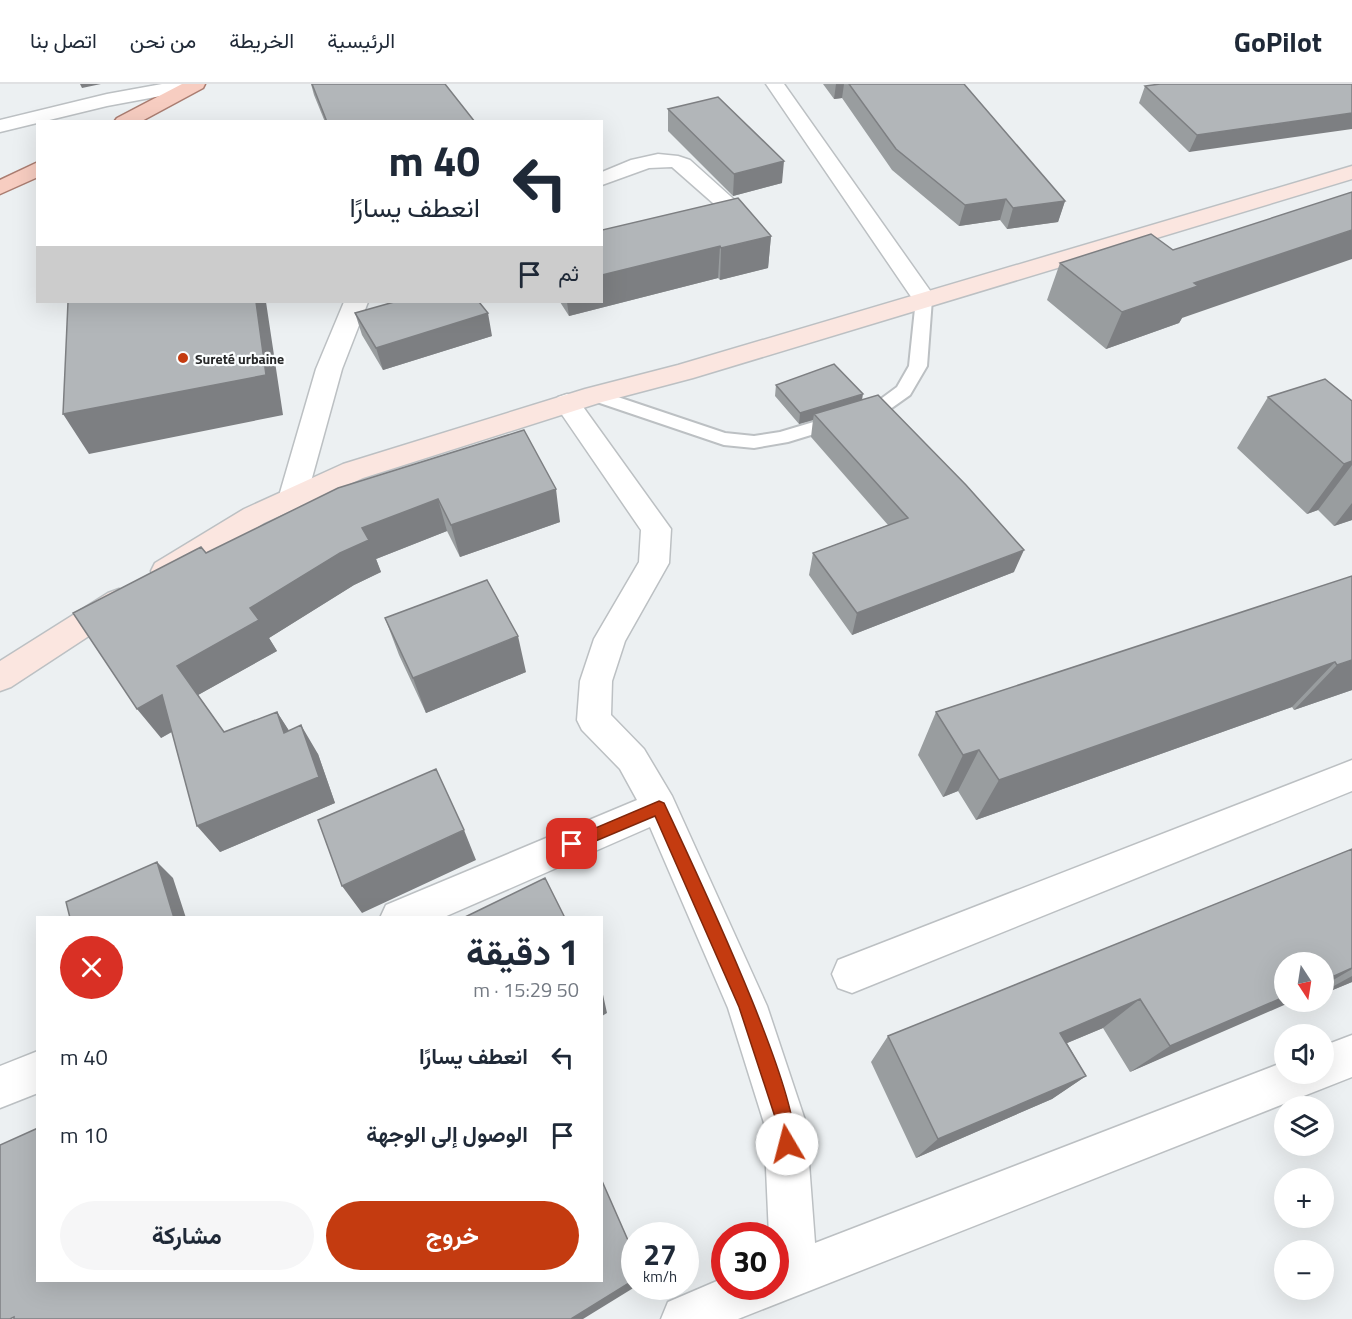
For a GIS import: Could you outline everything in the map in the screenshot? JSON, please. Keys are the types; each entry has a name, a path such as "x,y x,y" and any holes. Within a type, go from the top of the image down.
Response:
{"main road":[{"path":"128,120 194,84"},
{"path":"5,185 36,169"},
{"path":"0,678 254,516 293,496 353,471 580,399 684,372 1352,172"}],"street":[{"path":"0,126 107,100 194,84"},
{"path":"775,84 924,299"},
{"path":"603,179 636,165 679,162 738,213 715,219"},
{"path":"5,185 36,177"},
{"path":"293,496 329,369 360,312"},
{"path":"580,399 656,529 654,563 610,639 596,681 594,720 632,759 659,807 747,1006 785,1123 780,1222"},
{"path":"852,974 1352,775"},
{"path":"404,916 659,807"},
{"path":"1334,1063 1352,1056"},
{"path":"0,1088 36,1073"},
{"path":"789,1275 1280,1084"},
{"path":"685,1319 730,1300"}],"lane":[{"path":"580,399 724,439 754,442 782,438 880,408 904,391 918,366 924,299"}],"building":[{"path":"312,84 445,84 473,120 326,120"},
{"path":"849,84 964,84 1065,201 1013,208 1006,199 965,205 896,149"},
{"path":"1160,84 1352,84 1352,113 1197,135 1145,86"},
{"path":"718,97 784,161 734,174 668,109"},
{"path":"1352,192 1352,230 1194,283 1198,286 1122,312 1060,263 1151,234 1173,250"},
{"path":"738,198 771,236 603,275 603,230"},
{"name":"Sureté urbaine","path":"68,303 256,303 266,375 63,414"},
{"path":"390,303 480,303 488,313 376,348 355,313"},
{"path":"834,364 863,394 800,413 776,385"},
{"path":"1325,379 1352,401 1352,461 1344,464 1268,397"},
{"path":"878,395 966,485 1024,550 857,613 813,553 908,518 814,414"},
{"path":"524,430 556,489 451,525 438,499 362,528 369,540 340,553 250,608 259,620 177,666 224,732 277,712 284,733 301,725 319,777 197,826 162,695 137,709 73,613 201,547 206,553 338,488"},
{"path":"1352,576 1352,660 1337,665 1335,662 999,780 979,750 963,755 936,712"},
{"path":"487,580 518,636 413,678 385,618"},
{"path":"436,769 464,830 342,886 318,820"},
{"path":"1352,849 1352,968 1334,976 1334,952 1274,952 1274,1001 1170,1046 1140,999 1060,1033 1086,1076 938,1139 888,1036"},
{"path":"157,862 173,916 70,916 66,902"},
{"path":"545,878 564,916 467,916"},
{"path":"36,1129 36,1282 603,1282 603,1183 621,1224 621,1288 571,1319 14,1319 14,1317 0,1319 0,1145"}],"place":[{"name":"Sureté urbaine","path":"183,358"}],"route":[{"path":"572,844 659,807 747,1006 785,1123 787,1144"}]}
